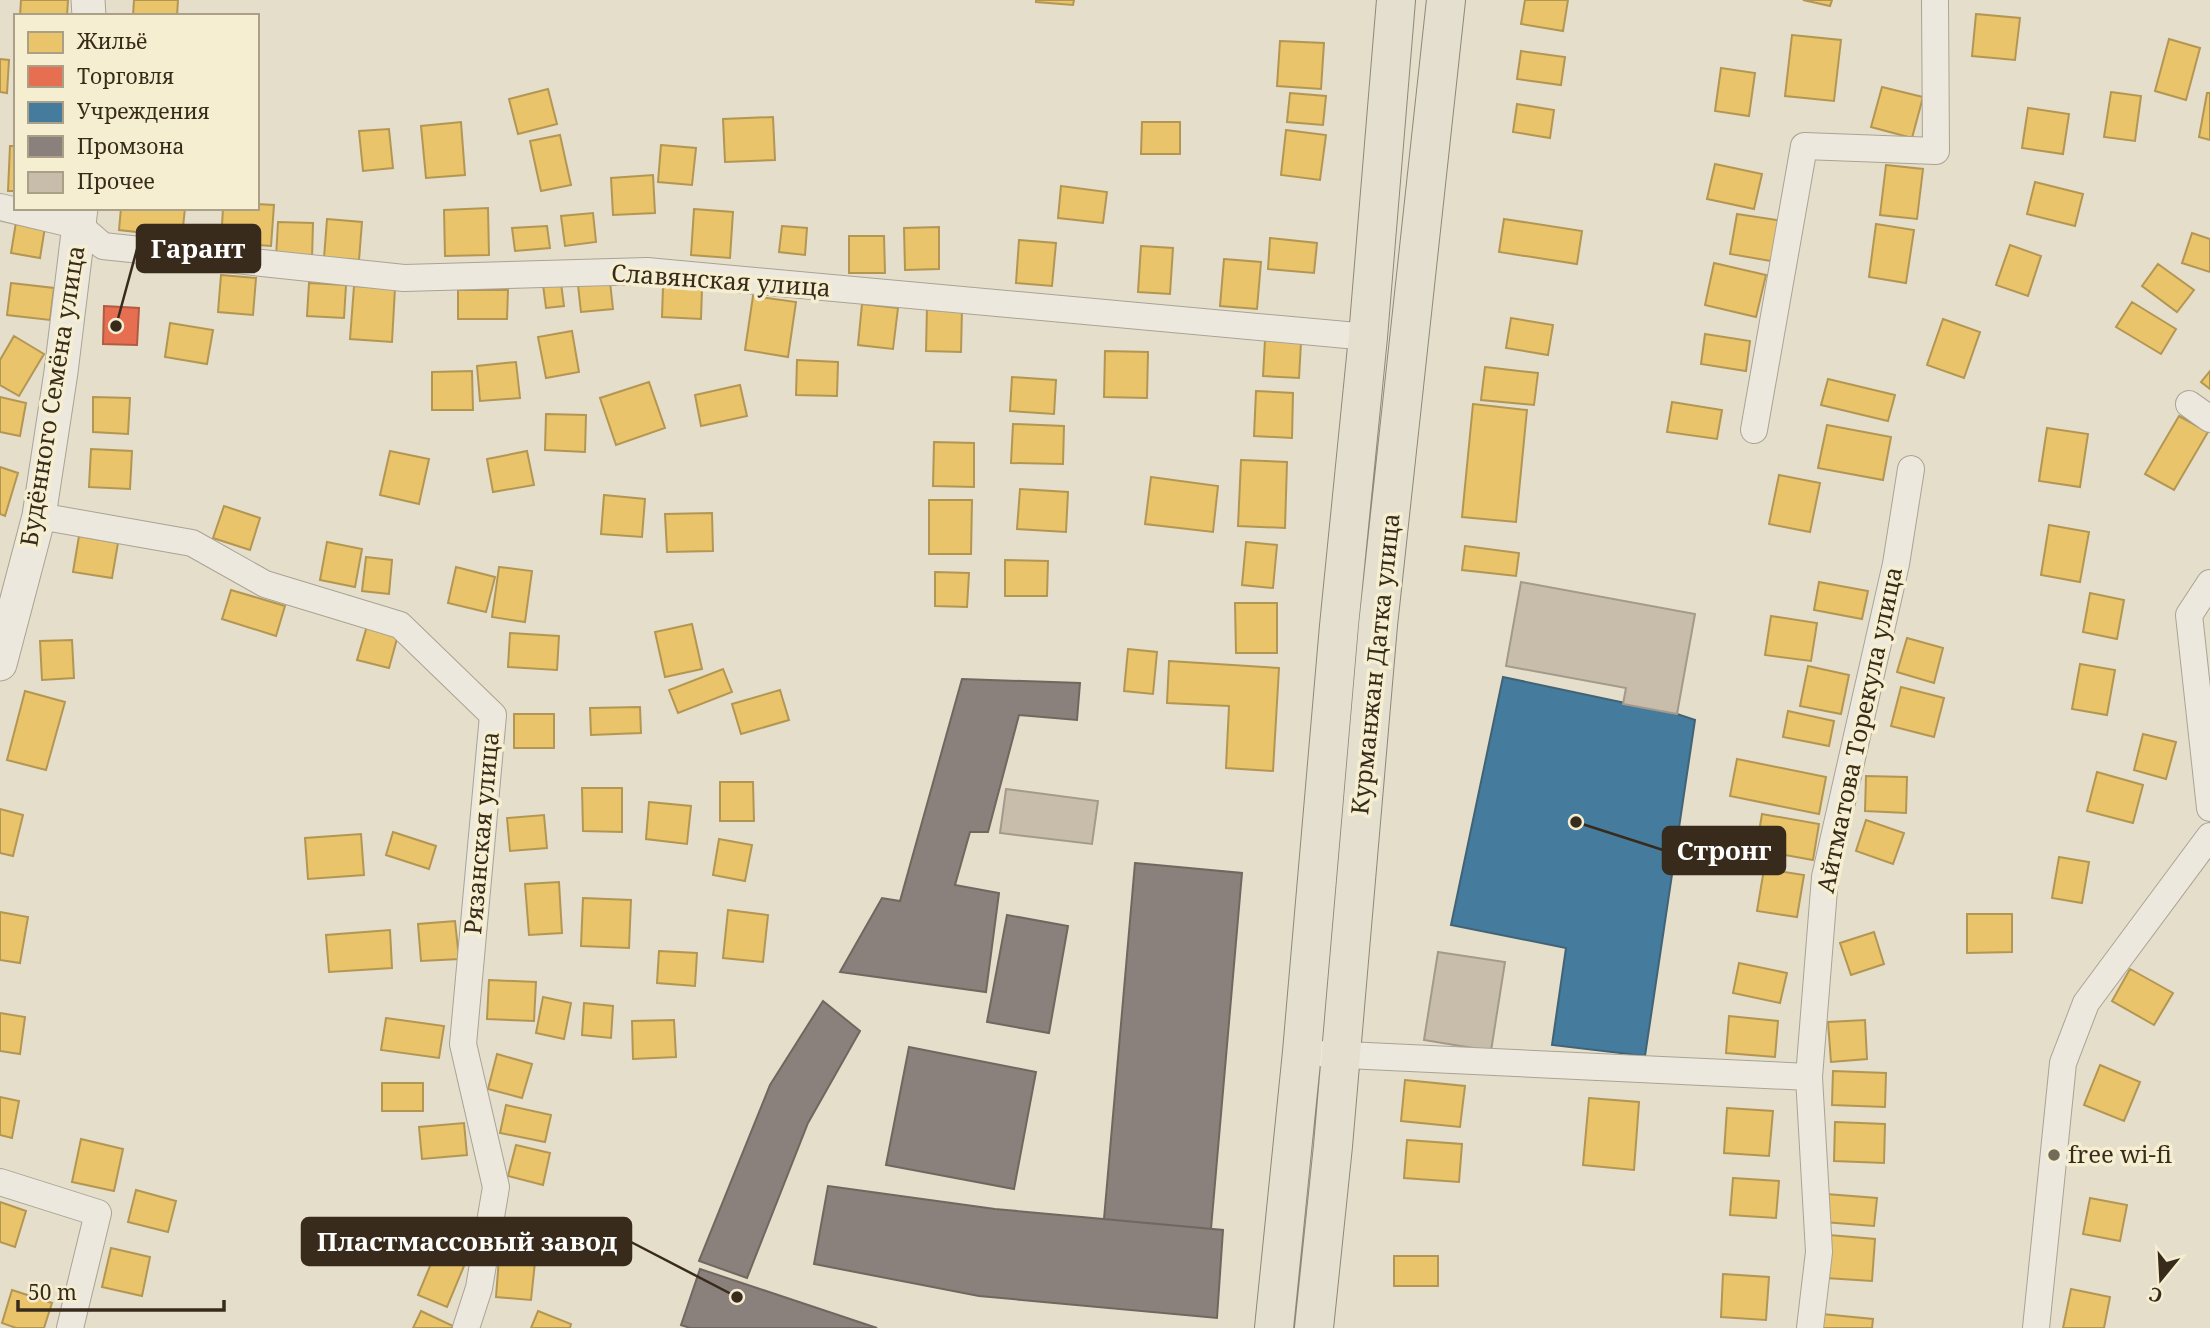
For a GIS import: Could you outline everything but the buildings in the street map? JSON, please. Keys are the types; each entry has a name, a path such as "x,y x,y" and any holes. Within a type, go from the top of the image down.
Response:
{"main road":[{"name":"Курманжан Датка улица","path":"1274,1328 1368,337 1396,0"},
{"name":"Курманжан Датка улица","path":"1314,1328 1333,1146 1378,625 1446,0"}],"street":[{"path":"1754,430 1804,146 1936,151 1935,0"},
{"name":"Славянская улица","path":"24,210 80,217 103,246 404,278 647,271 1368,337"},
{"name":"Будённого Семёна улица","path":"0,664 38,516 61,372 80,217"},
{"name":"Айтматова Торекула улица","path":"1810,1328 1819,1252 1809,1077 1825,877 1896,564 1910,469"},
{"name":"Рязанская улица","path":"38,516 192,544 265,584 400,625 493,715 463,1044 496,1187 479,1289 466,1328"},
{"path":"2210,583 2189,615 2210,808"},
{"path":"2036,1328 2063,1063 2086,1003 2210,836"},
{"path":"1302,1052 1340,1056 1809,1077"},
{"path":"0,1182 98,1213 70,1328"}],"place":[{"name":"Гарант","path":"116,326"},
{"name":"Стронг","path":"1576,822"},
{"name":"free wi-fi","path":"2054,1155"},
{"name":"Пластмассовый завод","path":"737,1297"}]}
